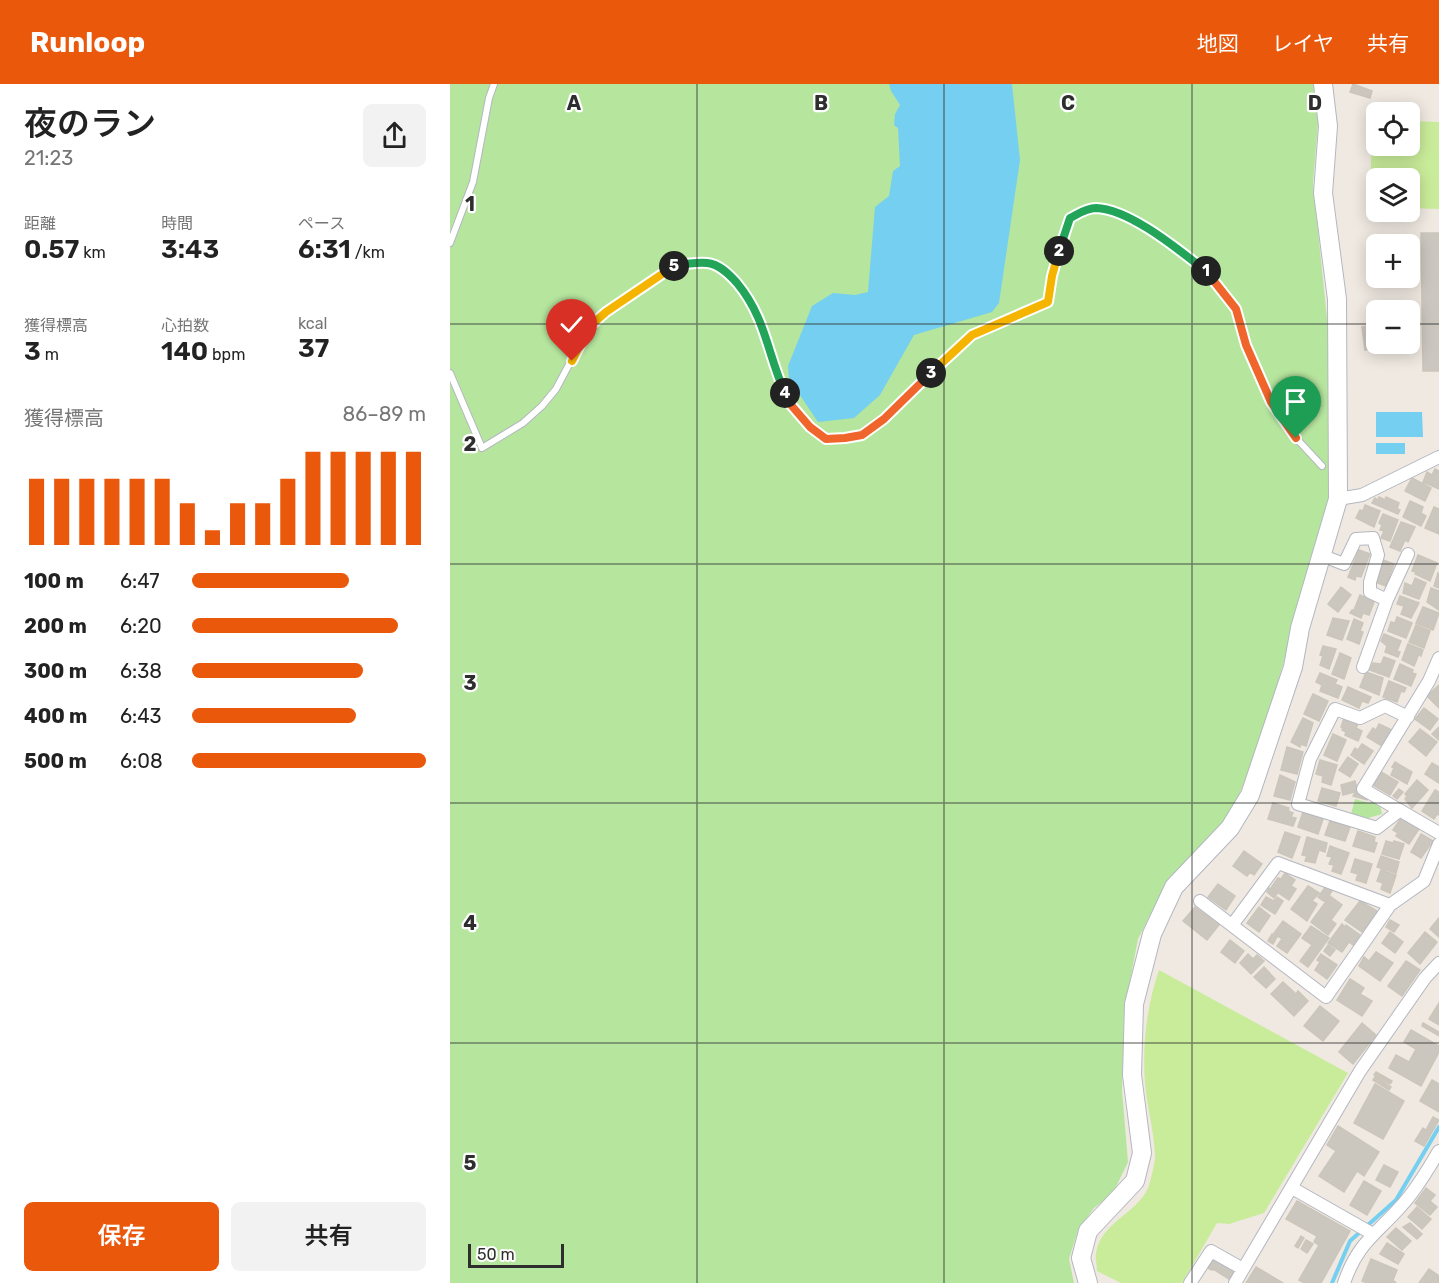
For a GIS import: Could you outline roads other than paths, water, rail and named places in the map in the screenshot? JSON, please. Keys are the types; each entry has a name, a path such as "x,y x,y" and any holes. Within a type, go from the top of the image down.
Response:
{"street":[{"path":"1088,1283 1081,1258 1088,1231 1135,1181 1142,1153 1132,1075 1134,1004 1152,934 1174,886 1230,828 1250,795 1293,667 1300,628 1338,499 1337,299 1323,193 1328,126 1323,84"},
{"path":"1338,499 1362,495 1439,457"},
{"path":"1323,556 1344,564 1356,539 1373,538 1378,555 1370,582 1370,592 1387,600"},
{"path":"1362,667 1387,600 1408,554"},
{"path":"1439,658 1430,681 1363,789 1439,833"},
{"path":"1399,811 1377,828 1298,804 1310,759 1335,709 1360,718 1384,706 1408,717"},
{"path":"1200,902 1233,924 1326,997 1390,905 1424,881 1439,844"},
{"path":"1233,924 1278,863 1390,905"},
{"path":"1235,1283 1360,1071 1425,978 1439,963"},
{"path":"1344,1283 1350,1265 1360,1247 1403,1205 1439,1151"},
{"path":"1292,1188 1373,1234"},
{"path":"1190,1283 1211,1251 1244,1269"}],"lane":[{"path":"450,243 473,182 489,98 494,84"},
{"path":"450,373 482,448 523,423 542,406 556,389 589,327 606,312 671,267 709,262 727,272 754,306 763,326 779,380 791,405 810,427 826,439 862,435 901,404 972,335 1048,302 1052,276 1070,218 1094,208 1108,210 1126,217 1169,243 1210,274 1236,309 1246,345 1271,402 1296,438 1322,466"}],"water":[{"path":"889,84 1012,84 1020,160 999,303 992,312 914,335 880,395 854,418 818,422 789,379 788,366 812,306 833,293 855,295 868,292 875,207 889,196 893,171 900,166 898,128 894,125 895,114 900,105"},
{"path":"1376,412 1422,412 1423,437 1376,437"},
{"path":"1376,443 1405,443 1405,454 1376,454"}],"waterway":[{"path":"1332,1283 1350,1241 1396,1200 1439,1127"}]}
